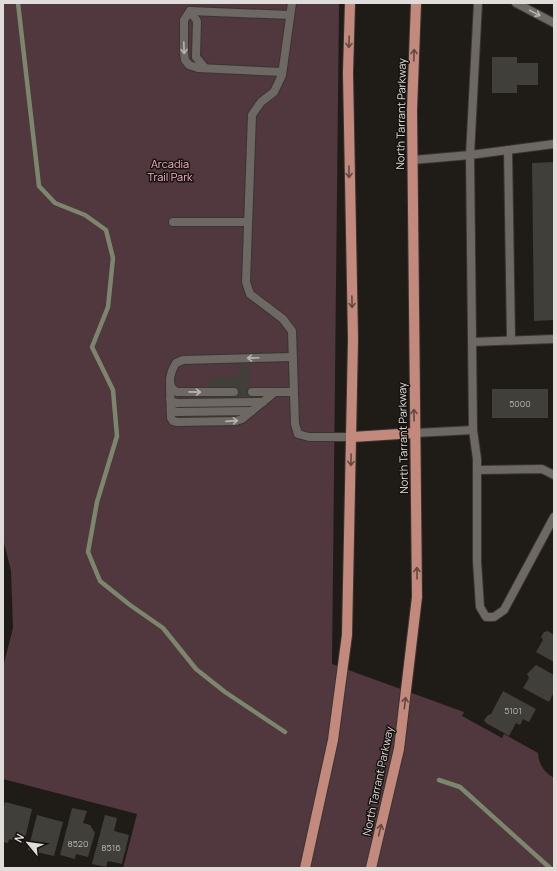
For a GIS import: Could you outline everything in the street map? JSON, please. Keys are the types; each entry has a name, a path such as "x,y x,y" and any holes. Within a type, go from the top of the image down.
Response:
{"main road":[{"path":"305,868 333,740 347,635 353,339 348,73 350,3"},
{"name":"North Tarrant Parkway","path":"371,868 399,748 417,597 412,160 416,3"},
{"path":"352,437 415,433"}],"lane":[{"path":"292,3 282,72 274,92 261,102 252,115 246,282 250,294 283,319 292,331 295,424 298,434 309,437 352,437"},
{"path":"478,3 470,155 473,430 477,470 477,561 480,607 486,617 494,616 504,610 554,517"},
{"path":"516,3 554,23"},
{"path":"190,11 290,15"},
{"path":"190,11 184,20 185,60 189,65 206,68 282,72"},
{"path":"190,11 197,21 196,57 206,68"},
{"path":"412,160 470,155 554,144"},
{"path":"508,150 511,339"},
{"path":"173,222 248,222"},
{"path":"472,342 511,339 554,339"},
{"path":"275,392 252,411 177,412 173,411 171,408 171,371 176,363 183,360 292,357"},
{"path":"170,386 177,392 234,392"},
{"path":"252,392 294,392"},
{"path":"170,398 173,402 177,403 263,402"},
{"path":"415,433 473,430"},
{"path":"477,470 542,468 554,475"}],"green space":[{"name":"Arcadia Trail Park","path":"3,3 339,3 332,664 464,712 462,716 502,738 504,734 538,753 543,768 554,778 554,868 123,868 137,814 3,779 3,667 13,628 11,571 3,539"}],"building":[{"path":"492,57 517,57 517,63 538,63 538,85 517,85 517,93 492,93"},
{"path":"554,162 554,320 534,321 532,163"},
{"path":"239,366 249,366 250,400 234,400 234,387 210,386 209,379 239,376"},
{"path":"492,389 548,389 548,418 492,418"},
{"path":"548,631 554,635 554,662 536,652 543,640 541,637 544,632"},
{"path":"536,665 554,675 554,692 549,702 523,688 529,678 527,674"},
{"path":"503,691 536,709 529,722 523,719 520,725 516,723 509,736 486,723 484,720 491,714"},
{"path":"5,802 32,809 24,843 9,839 8,843 3,842 3,810"},
{"path":"72,808 87,811 83,823 90,825 95,833 88,857 76,854 75,859 60,855"},
{"path":"37,815 63,822 54,856 28,850"},
{"path":"105,815 117,818 114,831 129,835 122,864 108,861 106,867 92,864"}],"waterway":[{"path":"18,3 39,186 55,203 85,215 106,230 113,258 108,307 92,347 113,390 117,436 97,502 88,552 100,581 130,605 163,628 196,669 225,692 285,732"},
{"path":"439,780 460,787 550,868"}]}
